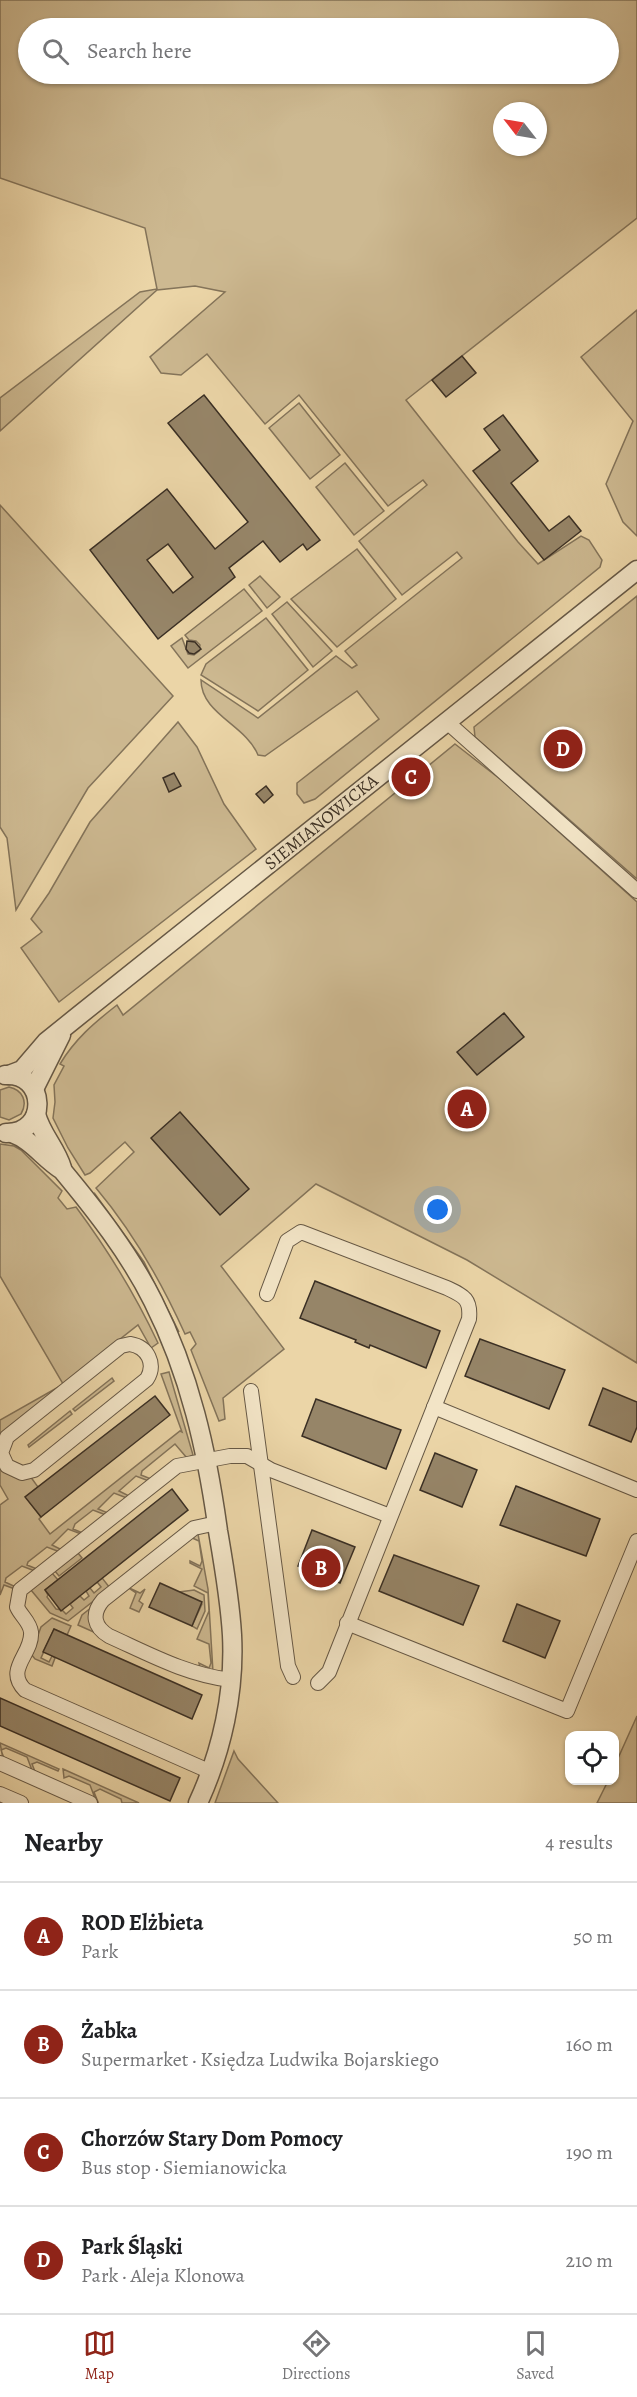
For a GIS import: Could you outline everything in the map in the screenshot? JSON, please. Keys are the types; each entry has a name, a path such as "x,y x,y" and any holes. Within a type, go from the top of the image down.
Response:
{"street":[{"name":"SIEMIANOWICKA","path":"3,1073 22,1070 46,1042 63,1031 77,1017 637,570"},
{"path":"447,722 637,891"},
{"name":"SIEMIANOWICKA","path":"34,1089 63,1031"},
{"path":"3,1073 24,1079 34,1089 38,1101 36,1114 39,1124 58,1155 62,1170"},
{"path":"6,1132 27,1127 36,1114"},
{"path":"6,1132 25,1138 62,1170 104,1222 131,1262 152,1300 174,1347 194,1405 207,1459 230,1613 231,1680 224,1725 211,1772 198,1803"},
{"path":"267,1294 287,1241 301,1232 464,1296 470,1305 469,1318 329,1672 318,1683"},
{"path":"121,1346 137,1346 149,1356 152,1368 147,1379 34,1470 22,1473 7,1466 1,1453 7,1437 121,1346"},
{"path":"149,1356 174,1347"},
{"path":"251,1391 288,1666 293,1677"},
{"path":"434,1407 637,1490"},
{"path":"211,1772 25,1690 19,1685 18,1667 31,1634 28,1624 17,1607 20,1590 177,1466 207,1459 247,1456 261,1465 390,1516"},
{"path":"217,1523 197,1527 186,1534 103,1600 95,1615 97,1626 109,1636 195,1674 231,1680"},
{"path":"347,1623 567,1711 637,1541"},
{"path":"0,1762 90,1803"},
{"path":"0,1794 21,1803"}],"shaded area":[{"path":"0,0 637,0 637,218 406,400 538,564 581,536 589,540 602,560 600,567 315,799 304,803 297,794 297,783 379,719 357,691 265,756 258,755 244,735 208,702 201,680 258,718 336,656 352,668 357,665 345,651 462,558 457,552 402,595 359,541 427,485 423,480 388,506 299,395 265,424 207,354 181,375 161,373 150,357 225,292 195,286 157,290 0,431 0,398 140,292 157,289 145,228 0,178"},
{"path":"637,310 637,536 623,522 606,484 633,421 581,357"},
{"path":"299,403 340,455 310,479 269,428"},
{"path":"345,463 384,511 354,535 316,487"},
{"path":"0,505 173,696 88,788 16,910 7,838 0,827"},
{"path":"357,549 396,599 337,647 291,599"},
{"path":"260,576 280,597 267,608 249,585"},
{"path":"244,589 262,611 188,668 171,646 182,638 188,654 194,655 199,651 200,645 196,641 189,640 185,635"},
{"path":"637,596 637,879 475,737 474,727"},
{"path":"287,602 332,651 313,667 272,614"},
{"path":"266,618 308,670 258,711 201,675 206,664"},
{"path":"178,722 197,747 224,804 256,849 59,1002 21,948 42,932 31,919 49,893 90,822"},
{"path":"455,744 500,779 637,902 637,1363 467,1260 316,1184 221,1266 284,1349 223,1398 225,1419 219,1421 191,1350 196,1344 190,1332 185,1334 145,1258 122,1222 96,1188 134,1152 125,1142 85,1175 53,1118 54,1085 64,1066 60,1064 79,1039 117,1005 123,1015"},
{"path":"9,1087 21,1094 24,1105 21,1114 9,1120 0,1117 0,1090"},
{"path":"0,1144 14,1146 21,1150 62,1191 58,1198 67,1209 76,1207 120,1273 158,1343 151,1348 138,1325 63,1384 0,1276"},
{"path":"95,1194 144,1262 179,1332 95,1198"},
{"path":"169,1372 193,1455 187,1458 175,1444 142,1471 141,1475 151,1479 149,1481 136,1476 119,1491 129,1496 127,1498 114,1493 98,1509 108,1513 106,1515 93,1510 75,1524 73,1529 83,1533 68,1529 52,1545 62,1550 60,1552 47,1547 28,1562 27,1565 37,1569 35,1571 22,1566 6,1578 5,1582 16,1587 15,1589 4,1585 0,1595 0,1505 8,1499 0,1485 0,1465 30,1476 38,1487 26,1497 50,1534 180,1431 182,1432 161,1374"},
{"path":"112,1378 114,1381 75,1411 73,1409"},
{"path":"62,1385 0,1438 0,1420"},
{"path":"70,1411 72,1414 29,1447 28,1445"},
{"path":"198,1534 208,1589 213,1672 200,1668 199,1663 209,1668 211,1663 209,1644 197,1639 209,1611 208,1593 194,1586 202,1569 190,1563 190,1561 200,1566 202,1561 199,1541 190,1537"},
{"path":"78,1553 82,1558 59,1576 55,1571"},
{"path":"52,1573 58,1580 45,1590 47,1597 56,1609 66,1614 73,1608 70,1604 80,1596 84,1600 89,1596 86,1591 90,1588 94,1593 101,1587 94,1578 99,1574 110,1588 68,1621 50,1613 31,1590"},
{"path":"127,1587 140,1593 145,1589 139,1601 143,1604 139,1612 130,1608 136,1593"},
{"path":"194,1590 204,1595 205,1611 197,1629 192,1626 202,1604 179,1592"},
{"path":"92,1607 98,1634 78,1625 82,1615"},
{"path":"52,1618 71,1626 67,1635 54,1629 41,1658 49,1662 52,1656 55,1658 52,1666 35,1659 31,1654 41,1627"},
{"path":"637,1716 637,1803 597,1803 606,1785 619,1785 619,1756"},
{"path":"0,1743 59,1769 58,1771 37,1762 32,1764 36,1774 33,1773 27,1757 6,1748 1,1750"},
{"path":"234,1751 238,1759 278,1803 215,1803"},
{"path":"63,1769 139,1803 122,1803 121,1799 100,1789 94,1792 98,1802 90,1785 69,1776 64,1778"}],"building":[{"path":"462,356 476,373 446,397 432,380"},
{"path":"204,395 320,540 307,550 303,544 280,562 263,541 229,568 235,577 158,639 90,550 167,489 215,549 248,522 168,423","holes":["168,544 193,577 173,593 147,560"]},
{"path":"503,415 538,461 511,483 549,531 569,516 581,531 544,560 473,471 500,450 484,429"},
{"path":"187,641 195,642 201,649 194,654 189,653 186,649"},
{"path":"174,773 181,786 169,792 163,778"},
{"path":"266,786 273,795 264,803 256,794"},
{"path":"504,1013 524,1037 477,1075 457,1052"},
{"path":"180,1112 249,1189 220,1215 151,1138"},
{"path":"315,1281 440,1331 426,1368 370,1345 369,1348 355,1342 356,1340 300,1318"},
{"path":"480,1339 565,1370 549,1409 465,1376"},
{"path":"603,1388 637,1402 637,1427 631,1442 589,1425"},
{"path":"155,1396 170,1415 41,1517 25,1497"},
{"path":"316,1399 401,1430 386,1469 302,1436"},
{"path":"435,1453 477,1470 462,1507 420,1490"},
{"path":"516,1486 600,1519 586,1556 500,1525"},
{"path":"172,1489 188,1510 61,1611 45,1590"},
{"path":"312,1530 355,1547 340,1583 298,1566"},
{"path":"394,1555 479,1586 463,1625 379,1591"},
{"path":"160,1583 202,1602 192,1626 149,1607"},
{"path":"517,1604 560,1621 545,1658 503,1641"},
{"path":"54,1629 202,1695 192,1719 43,1652"},
{"path":"0,1698 180,1778 170,1801 0,1726"}],"place":[{"name":"Park Śląski","path":"563,749"},
{"name":"Chorzów Stary Dom Pomocy","path":"411,777"},
{"name":"ROD Elżbieta","path":"467,1109"},
{"name":"Żabka","path":"321,1568"}]}
